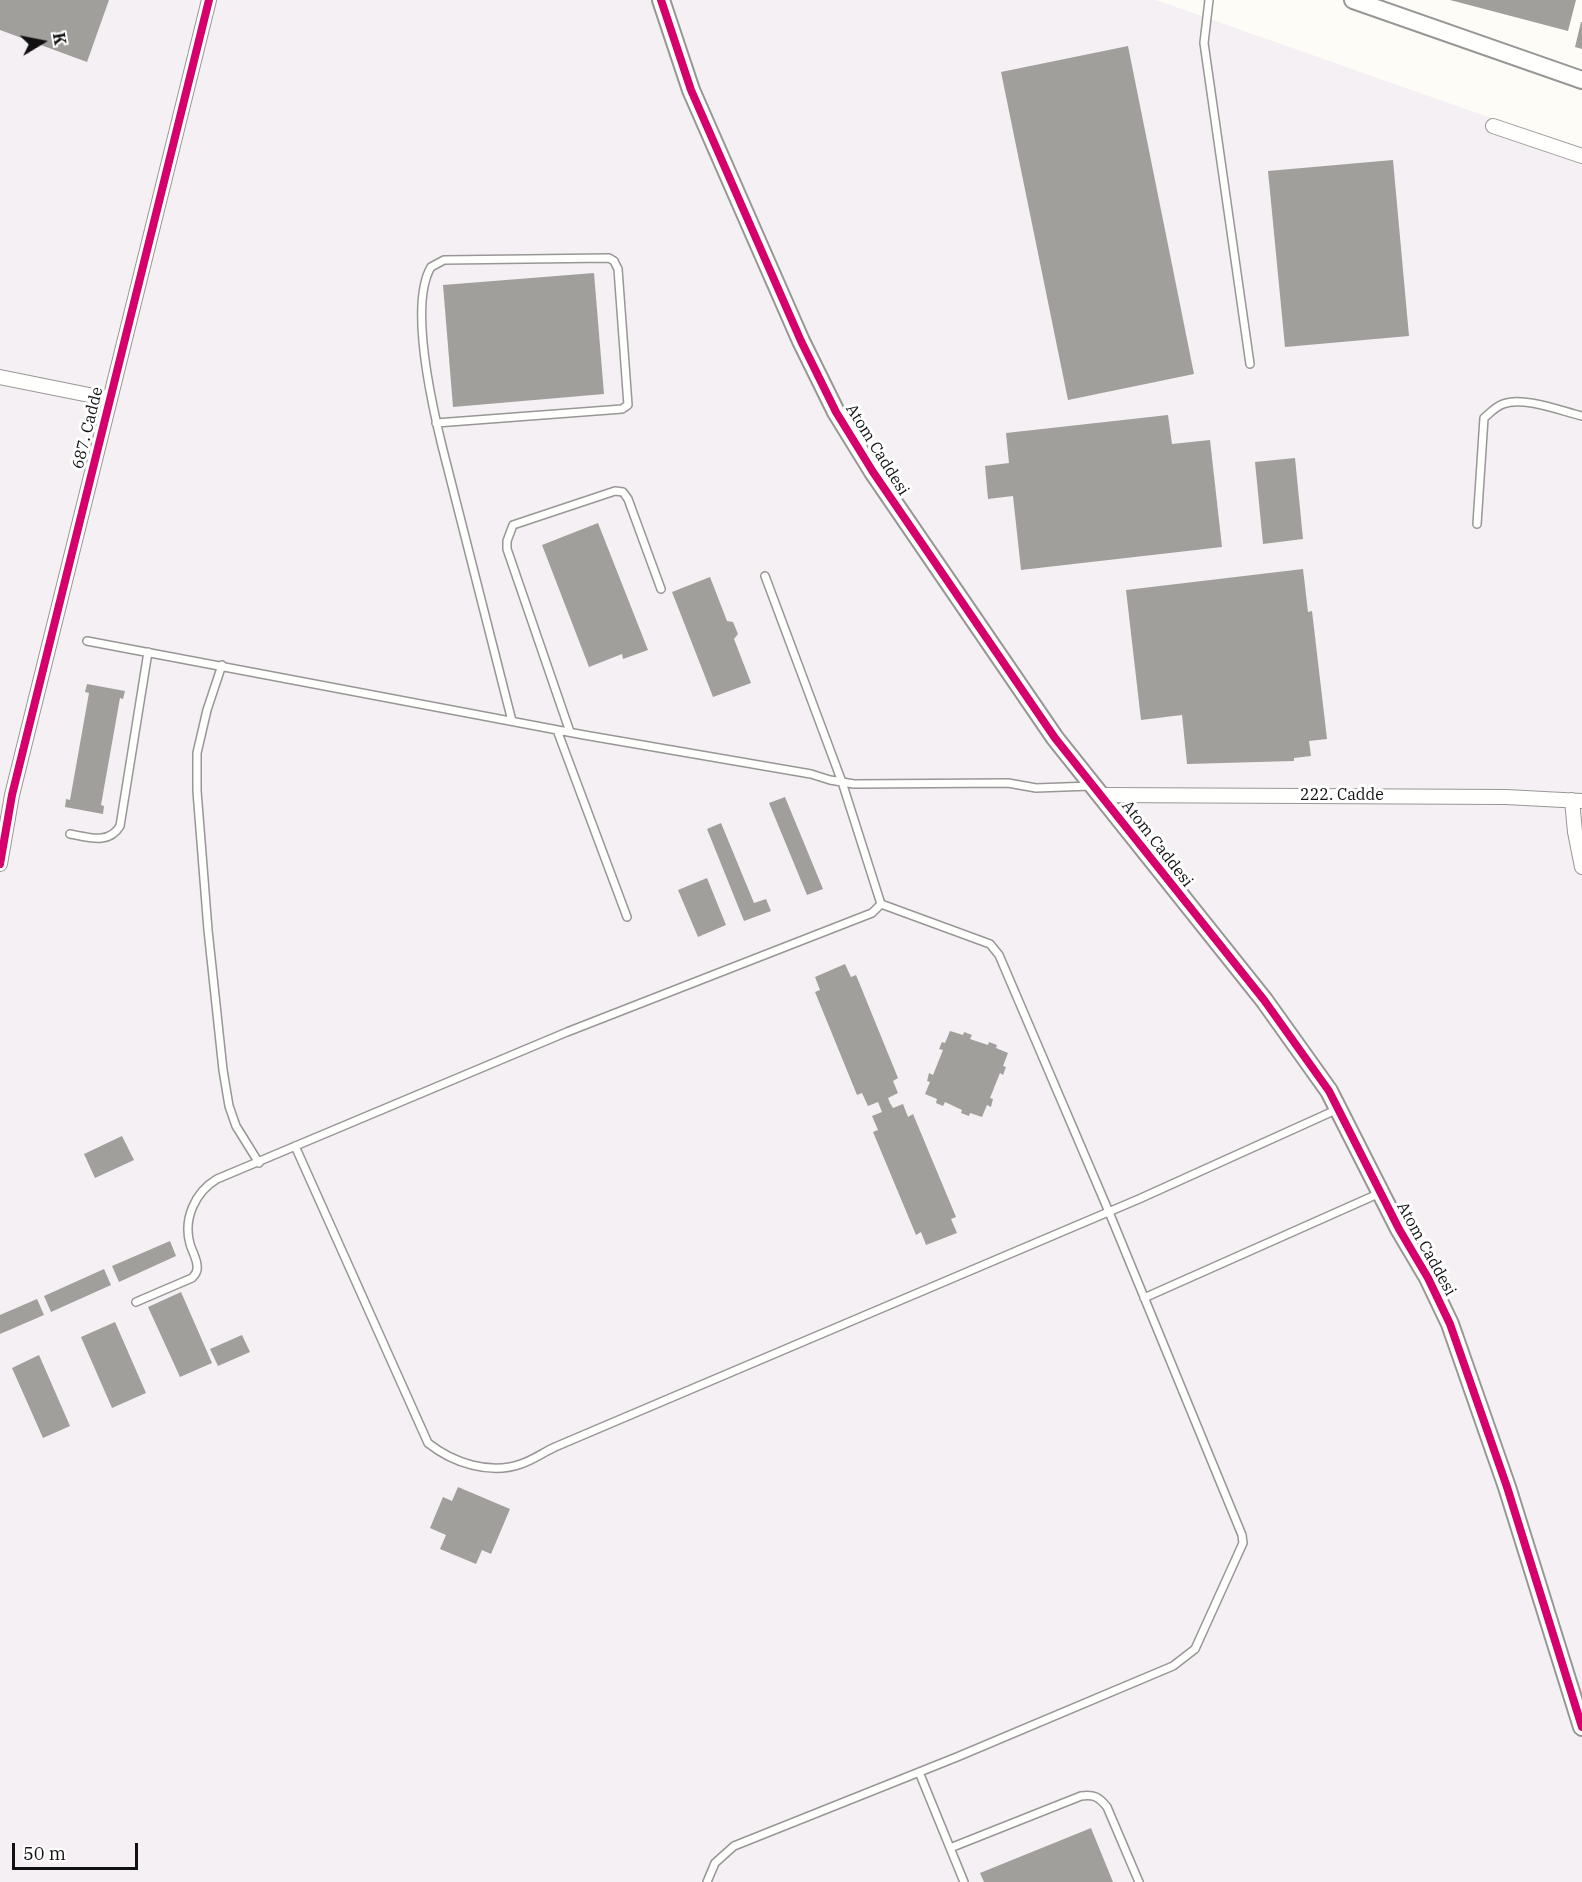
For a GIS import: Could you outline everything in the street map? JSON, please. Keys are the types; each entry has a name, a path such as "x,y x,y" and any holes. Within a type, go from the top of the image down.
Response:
{"street":[{"name":"687. Cadde","path":"0,864 6,793 110,399 209,0"},
{"name":"Atom Caddesi","path":"662,0 691,90 801,341 836,412 873,472 1049,728 1264,1000 1315,1070 1399,1229 1428,1278 1450,1324 1508,1486 1582,1727"},
{"path":"1353,0 1385,5 1582,80"},
{"path":"1493,126 1582,156"},
{"path":"0,377 110,399"},
{"name":"222. Cadde","path":"1097,790 1506,796 1577,801"},
{"path":"1577,801 1575,832 1582,867"}],"lane":[{"path":"1209,0 1204,43 1250,364"},
{"path":"436,423 622,409 628,405 618,269 614,261 609,258 444,260 431,267 424,285 426,375 436,423 512,721"},
{"path":"1477,524 1484,418 1503,403 1515,401 1582,416"},
{"path":"570,732 507,549 507,541 513,525 615,491 623,492 628,499 661,589"},
{"path":"765,576 842,782 881,904"},
{"path":"87,641 557,730 811,774 854,784 1008,783 1036,788 1097,790"},
{"path":"70,834 109,838 120,826 148,652"},
{"path":"222,665 207,710 197,753 197,791 208,930 223,1070 229,1106 236,1126 258,1162"},
{"path":"557,730 627,917"},
{"path":"136,1302 192,1278 196,1274 198,1266 189,1243 187,1229 193,1206 201,1191 217,1179 567,1032 872,914 881,904"},
{"path":"707,1882 715,1863 734,1846 1173,1666 1195,1649 1242,1548 1242,1535 1004,964 990,944 881,904"},
{"path":"295,1146 428,1443 464,1464 494,1467 525,1463 555,1447 1109,1212 1338,1110"},
{"path":"1144,1298 1380,1193"},
{"path":"919,1772 964,1882"},
{"path":"950,1848 1091,1794 1101,1798 1107,1807 1138,1882"}],"shaded area":[{"path":"0,0 1156,0 1582,150 1582,1882 0,1882"}],"building":[{"path":"0,0 109,0 87,62 0,30"},
{"path":"1450,0 1576,0 1568,31"},
{"path":"1582,22 1582,49 1575,47"},
{"path":"1128,46 1194,374 1068,400 1001,72"},
{"path":"1393,160 1409,336 1285,347 1268,171"},
{"path":"594,273 604,394 453,407 443,285"},
{"path":"1168,415 1172,444 1210,440 1222,547 1021,570 1013,496 988,499 985,466 1009,463 1006,433"},
{"path":"1295,458 1303,539 1263,544 1255,462"},
{"path":"598,523 648,650 623,659 622,654 589,667 542,545"},
{"path":"1303,569 1308,612 1312,611 1327,739 1309,741 1311,756 1294,758 1294,761 1187,764 1182,715 1141,720 1126,590"},
{"path":"710,577 727,621 733,622 738,634 734,639 751,683 713,697 672,592"},
{"path":"87,684 125,691 123,699 120,698 101,805 104,806 103,814 65,807 66,799 70,800 89,693 85,692"},
{"path":"785,797 823,889 807,895 769,803"},
{"path":"721,823 754,903 766,899 771,911 744,921 707,829"},
{"path":"707,878 726,925 698,937 678,890"},
{"path":"845,964 851,977 856,975 898,1078 893,1081 898,1093 888,1098 890,1103 893,1108 903,1104 908,1117 913,1114 956,1217 951,1219 957,1233 926,1245 921,1232 916,1235 873,1132 878,1130 872,1116 882,1112 878,1102 868,1106 862,1093 857,1095 815,992 820,990 815,977"},
{"path":"950,1031 972,1035 970,1039 988,1045 989,1042 1008,1053 1003,1066 1006,1067 1003,1075 1000,1073 990,1098 993,1099 991,1107 987,1105 982,1117 961,1113 962,1110 945,1102 943,1106 936,1103 937,1099 925,1094 930,1082 927,1081 929,1073 933,1075 943,1050 939,1049 942,1042 945,1043"},
{"path":"122,1136 134,1160 95,1178 84,1154"},
{"path":"170,1241 176,1256 119,1282 112,1266"},
{"path":"104,1269 111,1285 51,1312 44,1296"},
{"path":"181,1292 212,1363 180,1377 148,1307"},
{"path":"37,1299 44,1315 0,1334 0,1315"},
{"path":"115,1322 146,1393 112,1408 81,1337"},
{"path":"242,1335 250,1352 218,1366 210,1349"},
{"path":"39,1355 70,1426 43,1438 12,1368"},
{"path":"458,1487 510,1509 491,1554 482,1550 476,1564 440,1549 446,1535 430,1528 443,1497 452,1501"},
{"path":"1091,1828 1113,1882 984,1882 980,1873"}],"cycle path":[{"path":"0,864 12,795 209,0"},
{"path":"661,0 691,90 801,341 836,412 873,472 1055,738 1264,1000 1329,1091 1450,1324 1507,1487 1582,1727"}]}
